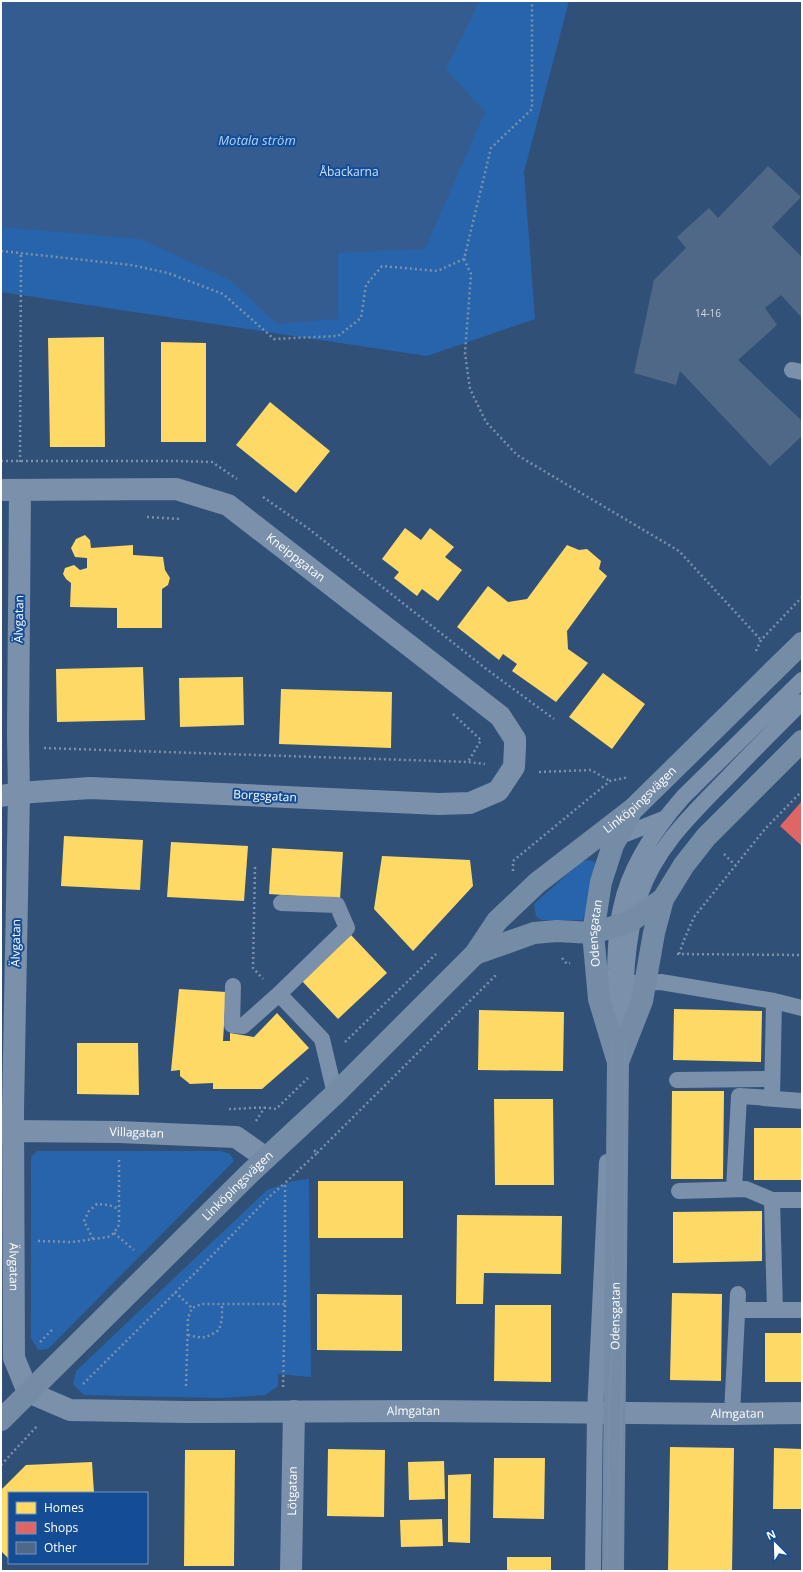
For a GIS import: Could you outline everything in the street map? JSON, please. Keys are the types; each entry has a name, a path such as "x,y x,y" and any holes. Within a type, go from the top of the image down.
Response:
{"street":[{"name":"Kneippgatan","path":"10,490 176,489 228,505 500,716 515,739 514,767"},
{"name":"Älvgatan","path":"10,490 18,735 10,795 7,1132 13,1239 14,1358 28,1392"},
{"name":"Linköpingsvägen","path":"1,1420 266,1158 335,1094 475,954 497,921 537,883 633,809 802,643"},
{"name":"Linköpingsvägen","path":"475,954 534,933 557,931 593,933 626,922 663,899 684,865 706,837 802,741"},
{"name":"Borgsgatan","path":"10,795 90,788 439,804 470,803 498,791 514,767"},
{"name":"Odensgatan","path":"613,1571 605,1413 618,1050 599,999 593,933 601,882 617,837 633,809"},
{"name":"Odensgatan","path":"618,1050 642,1001 636,983 650,957 663,899"},
{"name":"Villagatan","path":"7,1132 119,1132 236,1137 266,1158"},
{"name":"Almgatan","path":"28,1392 70,1410 186,1412 425,1411 732,1414 802,1413"},
{"name":"Lötgatan","path":"288,1411 291,1571"}],"lane":[{"path":"802,680 683,797 666,818 652,838 636,868 621,906 626,922 636,983 661,982 774,1001 802,1008"},
{"path":"618,1050 612,1014 626,922 650,871 675,833 696,809 802,702"},
{"path":"575,853 666,818"},
{"path":"233,986 232,1025 243,1026 279,994 347,928 337,905 281,903"},
{"path":"279,994 322,1039 335,1094"},
{"path":"764,1098 772,1098 774,1001"},
{"path":"677,1080 772,1079"},
{"path":"734,1189 739,1096 802,1101"},
{"path":"679,1191 746,1189 772,1200 802,1200"},
{"path":"772,1200 775,1310"},
{"path":"732,1414 738,1302 775,1310 802,1310"},
{"path":"594,1571 605,1413"}],"path":[{"path":"532,1 532,108 491,148 464,259 471,274 465,352 470,388 486,422 517,455 679,551 761,640"},
{"path":"1,251 131,265 168,273 223,294 274,339 338,336 361,318 366,285 382,266 437,271 464,259"},
{"path":"10,490 21,253"},
{"path":"145,517 183,519"},
{"path":"756,652 761,640 802,597"},
{"path":"447,709 481,740 468,762"},
{"path":"18,735 37,748 468,762 514,767 533,772 591,770 610,781"},
{"path":"513,873 513,861 610,781 630,776"},
{"path":"679,954 694,917 765,829 802,791"},
{"path":"255,867 253,968 279,994"},
{"path":"229,1109 259,1109 265,1107 276,1109 436,953"},
{"path":"650,957 679,954 802,955"},
{"path":"567,964 595,962"},
{"path":"1,1465 58,1404 78,1389 269,1197 317,1153 498,973"},
{"path":"297,1130 317,1153"},
{"path":"13,1239 72,1242 108,1237 114,1233 119,1225 119,1132"},
{"path":"285,1183 288,1411"},
{"path":"93,1239 84,1221 88,1211 97,1204 109,1205 119,1210"},
{"path":"114,1233 134,1250"},
{"path":"176,1292 192,1308"},
{"path":"186,1412 186,1352 188,1318 192,1308 202,1304 286,1304"},
{"path":"188,1335 198,1338 207,1337 219,1330 222,1319 222,1305"}],"green space":[{"name":"Motala ström","path":"1,1 569,1 524,172 535,319 427,356 1,292"},
{"path":"589,860 595,862 597,867 583,920 541,920 536,916 534,904 581,862"},
{"path":"37,1151 221,1151 230,1154 234,1161 48,1349 38,1350 31,1338 31,1157"},
{"path":"309,1179 311,1377 278,1374 278,1386 265,1395 222,1398 84,1395 73,1384 76,1371 267,1190 293,1181"}],"water":[{"name":"Motala ström","path":"1,1 480,1 446,69 485,112 425,249 338,253 338,319 277,324 230,280 140,239 1,227"}],"building: Homes":[{"path":"104,337 105,447 50,447 48,338"},
{"path":"161,342 206,343 206,442 161,442"},
{"path":"270,402 330,451 296,493 236,445"},
{"path":"405,528 421,540 430,528 454,547 445,557 462,570 438,601 422,589 417,596 394,578 399,572 382,559"},
{"path":"85,535 90,540 91,548 133,545 133,555 163,557 165,570 170,578 168,585 162,589 162,628 117,628 117,608 70,607 71,583 63,574 65,568 74,565 80,570 87,568 87,558 75,557 71,548 76,539"},
{"path":"567,545 579,550 587,549 601,561 599,569 607,576 567,631 568,649 588,663 556,702 512,671 517,664 503,654 499,660 457,627 488,586 508,602 527,599"},
{"path":"143,667 145,720 57,722 56,669"},
{"path":"603,673 645,704 612,749 569,717"},
{"path":"243,677 244,725 180,727 179,678"},
{"path":"281,689 392,692 391,748 279,744"},
{"path":"64,836 143,840 140,890 61,886"},
{"path":"171,842 248,846 244,901 167,897"},
{"path":"272,848 343,852 340,899 269,894"},
{"path":"382,856 470,860 473,886 413,951 374,909"},
{"path":"351,935 387,973 338,1019 302,981"},
{"path":"179,989 226,992 223,1041 230,1041 230,1033 254,1037 277,1013 309,1048 262,1089 213,1089 213,1083 190,1084 180,1076 180,1070 171,1071"},
{"path":"674,1009 762,1011 761,1062 673,1060"},
{"path":"479,1010 564,1012 563,1071 478,1070"},
{"path":"77,1043 138,1043 139,1095 77,1094"},
{"path":"672,1091 724,1091 723,1179 671,1179"},
{"path":"494,1099 553,1099 554,1185 495,1185"},
{"path":"754,1128 802,1128 802,1180 754,1180"},
{"path":"318,1181 403,1181 403,1238 318,1238"},
{"path":"762,1211 762,1261 673,1263 673,1212"},
{"path":"457,1215 562,1216 561,1274 484,1273 483,1304 456,1304"},
{"path":"672,1293 722,1294 721,1381 670,1380"},
{"path":"317,1294 402,1295 402,1351 317,1350"},
{"path":"495,1305 551,1305 551,1382 494,1381"},
{"path":"765,1333 802,1333 802,1382 765,1382"},
{"path":"670,1447 734,1448 732,1571 668,1571"},
{"path":"774,1448 802,1449 802,1509 773,1509"},
{"path":"328,1449 385,1450 384,1517 327,1516"},
{"path":"185,1450 235,1450 234,1566 184,1566"},
{"path":"494,1458 545,1458 544,1519 493,1518"},
{"path":"444,1461 445,1499 409,1500 408,1462"},
{"path":"92,1462 94,1492 8,1492 8,1558 1,1551 1,1490 26,1465"},
{"path":"471,1474 470,1543 448,1542 448,1475"},
{"path":"442,1519 443,1546 401,1547 400,1520"},
{"path":"507,1557 551,1557 551,1571 507,1571"}],"building: Shops":[{"path":"802,801 802,846 780,826"}],"building: Other":[{"path":"768,166 801,197 772,227 802,257 802,318 781,295 765,308 777,325 738,360 802,421 802,436 770,466 680,371 676,385 634,373 654,280 686,248 677,237 709,208 718,218"}],"tram line":[{"path":"607,1571 609,1413 613,1320 612,1044"},
{"path":"620,1571 621,1413 624,1351 625,1044"}],"park label":[{"name":"Åbackarna","path":"349,172"}]}
